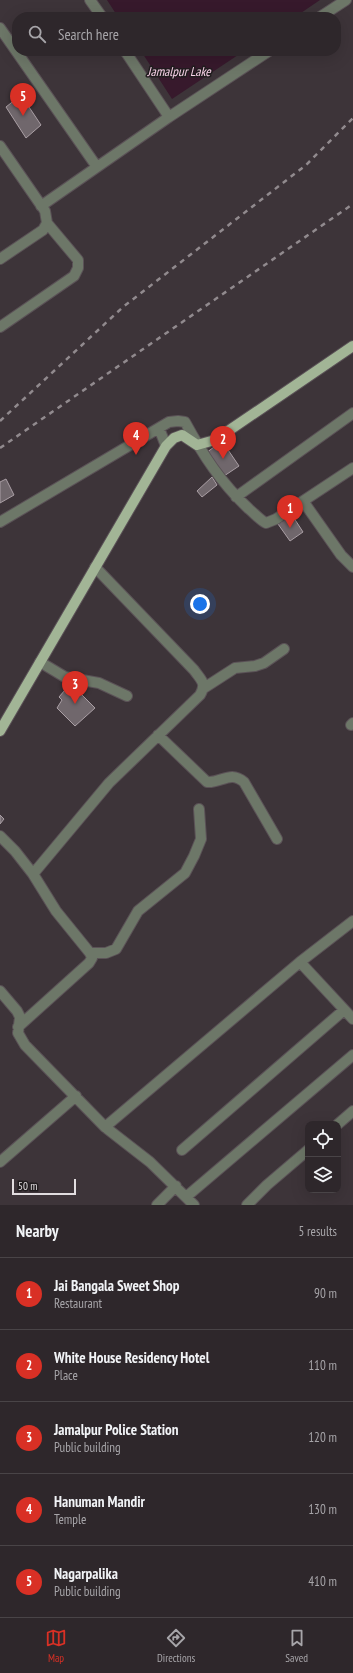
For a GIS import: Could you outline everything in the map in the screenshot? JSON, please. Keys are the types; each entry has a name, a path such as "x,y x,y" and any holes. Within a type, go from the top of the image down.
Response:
{"main road":[{"path":"0,731 166,446 174,438 182,435 197,445 215,440 353,346"}],"street":[{"path":"90,0 98,12"},
{"path":"328,12 346,0"},
{"path":"0,28 12,45"},
{"path":"20,56 97,167"},
{"path":"128,56 169,117"},
{"path":"41,206 169,117 261,56"},
{"path":"0,146 45,211 47,223 78,260 78,268 74,276 0,327"},
{"path":"0,259 42,230 47,223"},
{"path":"236,497 353,413"},
{"path":"0,522 169,422 178,420 184,422 203,455 236,497 258,518 266,523 276,519 353,468"},
{"path":"159,428 166,446"},
{"path":"303,501 342,555 353,567"},
{"path":"95,567 194,670 203,683 204,688"},
{"path":"33,874 109,784 200,695 204,688 235,668 255,666 284,649"},
{"path":"40,662 65,677 99,683 127,696"},
{"path":"158,735 207,782 214,783 232,776 238,777 244,782 277,839"},
{"path":"90,953 106,953 116,949 138,911 185,873 192,861 201,839 199,809"},
{"path":"0,836 15,851 40,883 56,911 90,953 92,958 89,963 18,1027"},
{"path":"105,1128 300,962 353,921"},
{"path":"300,962 353,1019"},
{"path":"0,991 17,1011 20,1017 18,1033 24,1045 76,1096 105,1128 150,1162 194,1205"},
{"path":"182,1150 344,1010"},
{"path":"186,1197 353,1055"},
{"path":"0,1162 76,1096"},
{"path":"341,1121 353,1111"},
{"path":"247,1205 267,1185 305,1153"},
{"path":"157,1205 176,1186"}],"water":[{"path":"107,0 320,0 302,12 115,12"},
{"name":"Jamalpur Lake","path":"144,56 236,56 172,99"}],"building":[{"path":"21,95 41,125 26,138 6,107"},
{"path":"222,441 239,466 224,476 206,453"},
{"path":"212,477 217,485 202,497 197,491"},
{"path":"6,479 14,495 0,503 0,482"},
{"path":"292,515 303,532 290,541 278,524"},
{"path":"75,688 95,708 75,726 57,708 62,700 59,697 65,690 69,693"},
{"path":"0,815 4,819 0,824"}],"railway":[{"path":"0,421 123,307 306,165 353,118"},
{"path":"0,448 353,204"}],"place":[{"name":"Nagarpalika","path":"23,116"},
{"name":"Hanuman Mandir","path":"136,455"},
{"name":"White House Residency Hotel","path":"223,459"},
{"name":"Jai Bangala Sweet Shop","path":"290,528"},
{"name":"Jamalpur Police Station","path":"75,704"}]}
